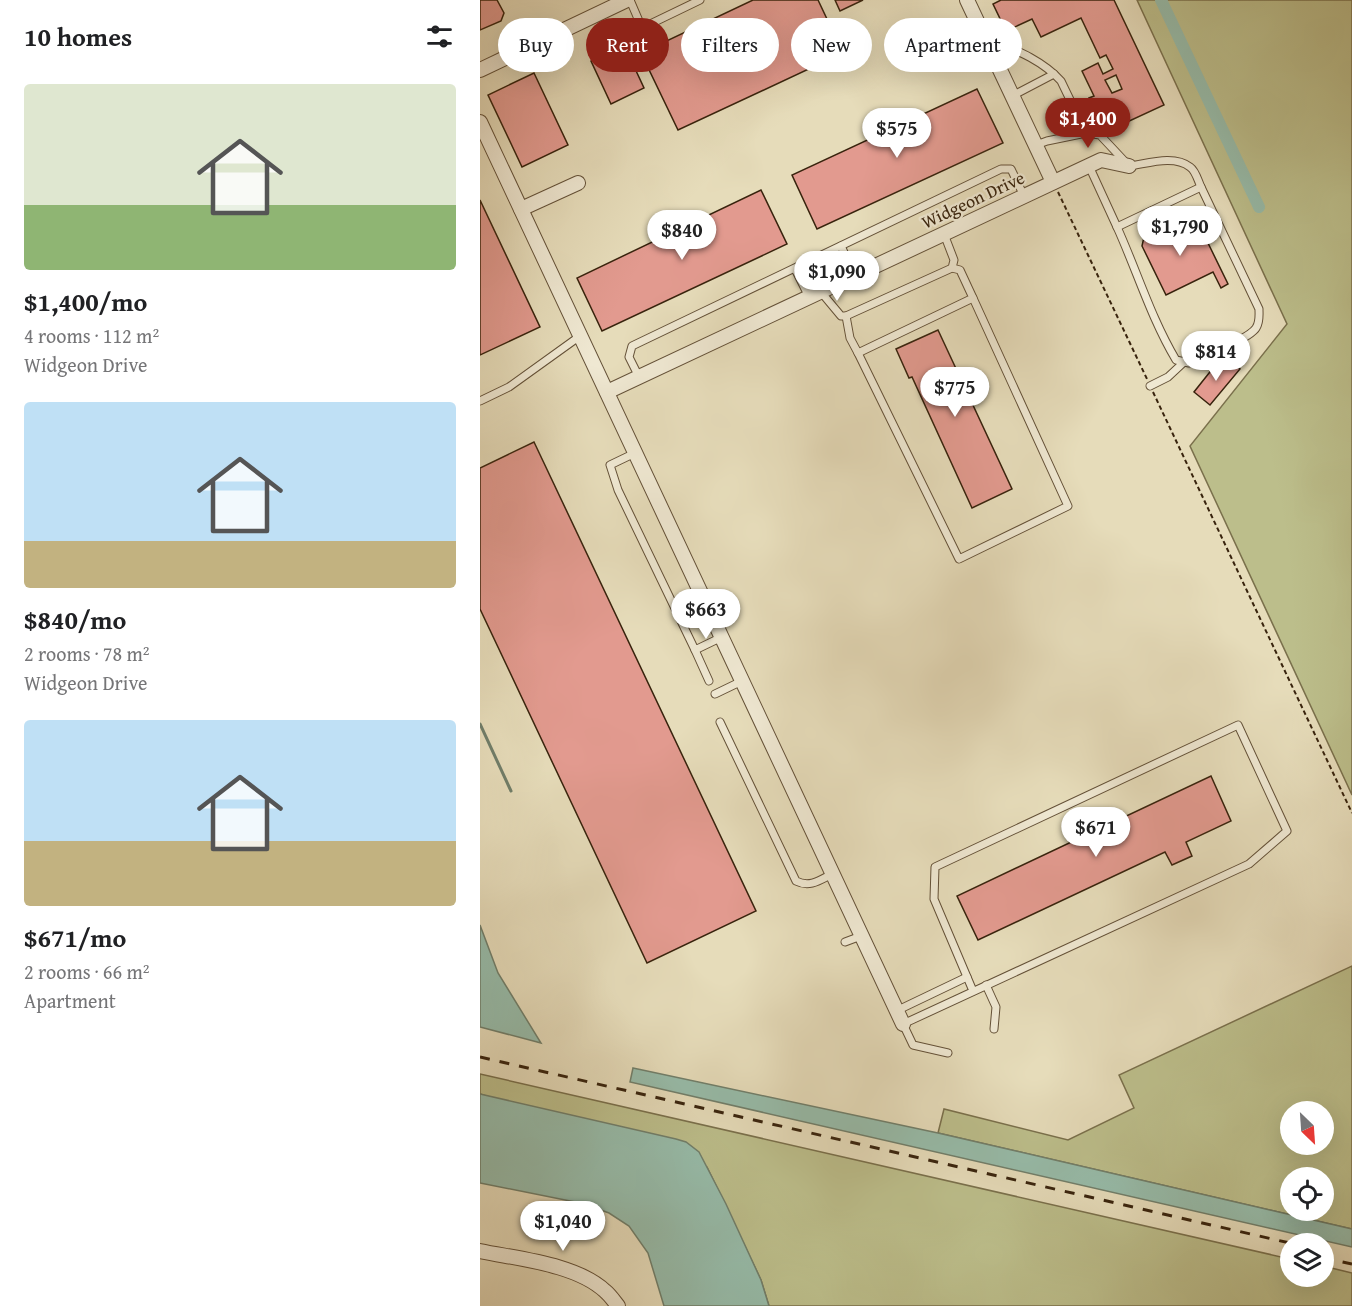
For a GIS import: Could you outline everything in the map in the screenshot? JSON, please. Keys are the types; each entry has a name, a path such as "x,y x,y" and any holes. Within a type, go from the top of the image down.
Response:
{"street":[{"path":"480,70 629,0"},
{"path":"967,0 975,18"},
{"path":"1001,72 1053,182"},
{"path":"480,122 903,1024"},
{"name":"Widgeon Drive","path":"607,392 1101,160 1129,166"},
{"path":"521,209 578,183"},
{"path":"480,1251 562,1268 582,1276 605,1290 618,1306"}],"lane":[{"path":"629,0 642,28 700,0"},
{"path":"1022,54 1038,61 1061,81 1086,133"},
{"path":"1012,96 1054,74"},
{"path":"1035,145 1086,133 1100,135 1129,166 1171,160 1191,168 1259,309 1256,329 1245,338 1189,363 1176,360 1089,166"},
{"path":"639,377 629,357 632,346 1001,169 1011,169 1024,196"},
{"path":"1117,227 1201,188"},
{"path":"944,234 954,260 952,268"},
{"path":"841,246 855,276"},
{"path":"795,269 815,294 841,316 846,316 952,268 960,270 1068,506 959,559 850,338 846,316"},
{"path":"858,354 973,298"},
{"path":"480,401 509,387 580,336"},
{"path":"1150,386 1168,376 1183,363"},
{"path":"636,453 609,465 618,490 709,681"},
{"path":"695,650 722,637"},
{"path":"715,694 742,681"},
{"path":"720,722 796,881 804,885 832,874"},
{"path":"948,1053 913,1045 903,1024 1249,864 1287,831 1238,725 935,867 934,899 973,991"},
{"path":"845,942 861,936"},
{"path":"896,1011 967,977"},
{"path":"986,985 996,1007 994,1029"}],"path":[{"path":"1053,182 1352,813"}],"shaded area":[{"path":"1137,0 1352,0 1352,795 1190,446 1287,324"},
{"path":"480,925 498,973 541,1043 480,1027"},
{"path":"1352,966 1352,1229 1318,1221 1334,1221 1334,1167 1280,1167 1280,1212 938,1133 944,1109 1068,1140 1134,1108 1119,1075"},
{"path":"633,1068 938,1133 1280,1212 1280,1221 1318,1221 1352,1229 1352,1247 1334,1243 1334,1233 1291,1233 630,1082"},
{"path":"480,1074 1280,1257 1280,1287 1334,1287 1334,1269 1352,1273 1352,1306 769,1306 761,1280 707,1167 480,1094"},
{"path":"480,1094 686,1142 699,1152 726,1204 761,1280 769,1306 664,1306 648,1253 629,1226 609,1213 585,1204 480,1183"}],"building":[{"path":"480,0 497,0 504,13 502,18 498,18 498,22 480,30"},
{"path":"753,0 818,0 826,18 791,18 791,72 802,72 678,130 650,72 669,72 669,40 681,34 681,72 779,72 779,18 715,18"},
{"path":"835,0 863,0 840,11"},
{"path":"1001,0 1114,0 1164,105 1125,123 1116,103 1100,110 1097,102 1092,104 1089,98 1094,96 1082,71 1098,63 1103,74 1113,69 1106,55 1100,58 1081,18 1041,37 1032,19 1022,24 1022,18 1000,18 993,4","holes":["1116,75 1122,89 1112,93 1105,80"]},
{"path":"596,72 637,72 644,88 611,104"},
{"path":"534,73 568,145 522,167 488,95"},
{"path":"977,89 1003,143 817,229 792,175"},
{"path":"761,190 787,244 602,331 577,278"},
{"path":"480,200 540,327 480,355"},
{"path":"1187,217 1200,244 1207,241 1228,284 1221,288 1213,272 1166,295 1142,246 1144,237"},
{"path":"938,330 1012,489 972,508 912,377 909,378 896,349"},
{"path":"1228,360 1240,369 1210,405 1194,392 1217,363 1222,367"},
{"path":"534,442 756,911 647,963 480,609 480,468"},
{"path":"1211,776 1231,821 1186,842 1192,856 1172,865 1165,852 978,940 957,896"}],"waterway":[{"path":"1161,0 1259,207"},
{"path":"480,724 511,791"}],"railway":[{"path":"480,1057 1280,1241"},
{"path":"1334,1260 1352,1264"}]}
